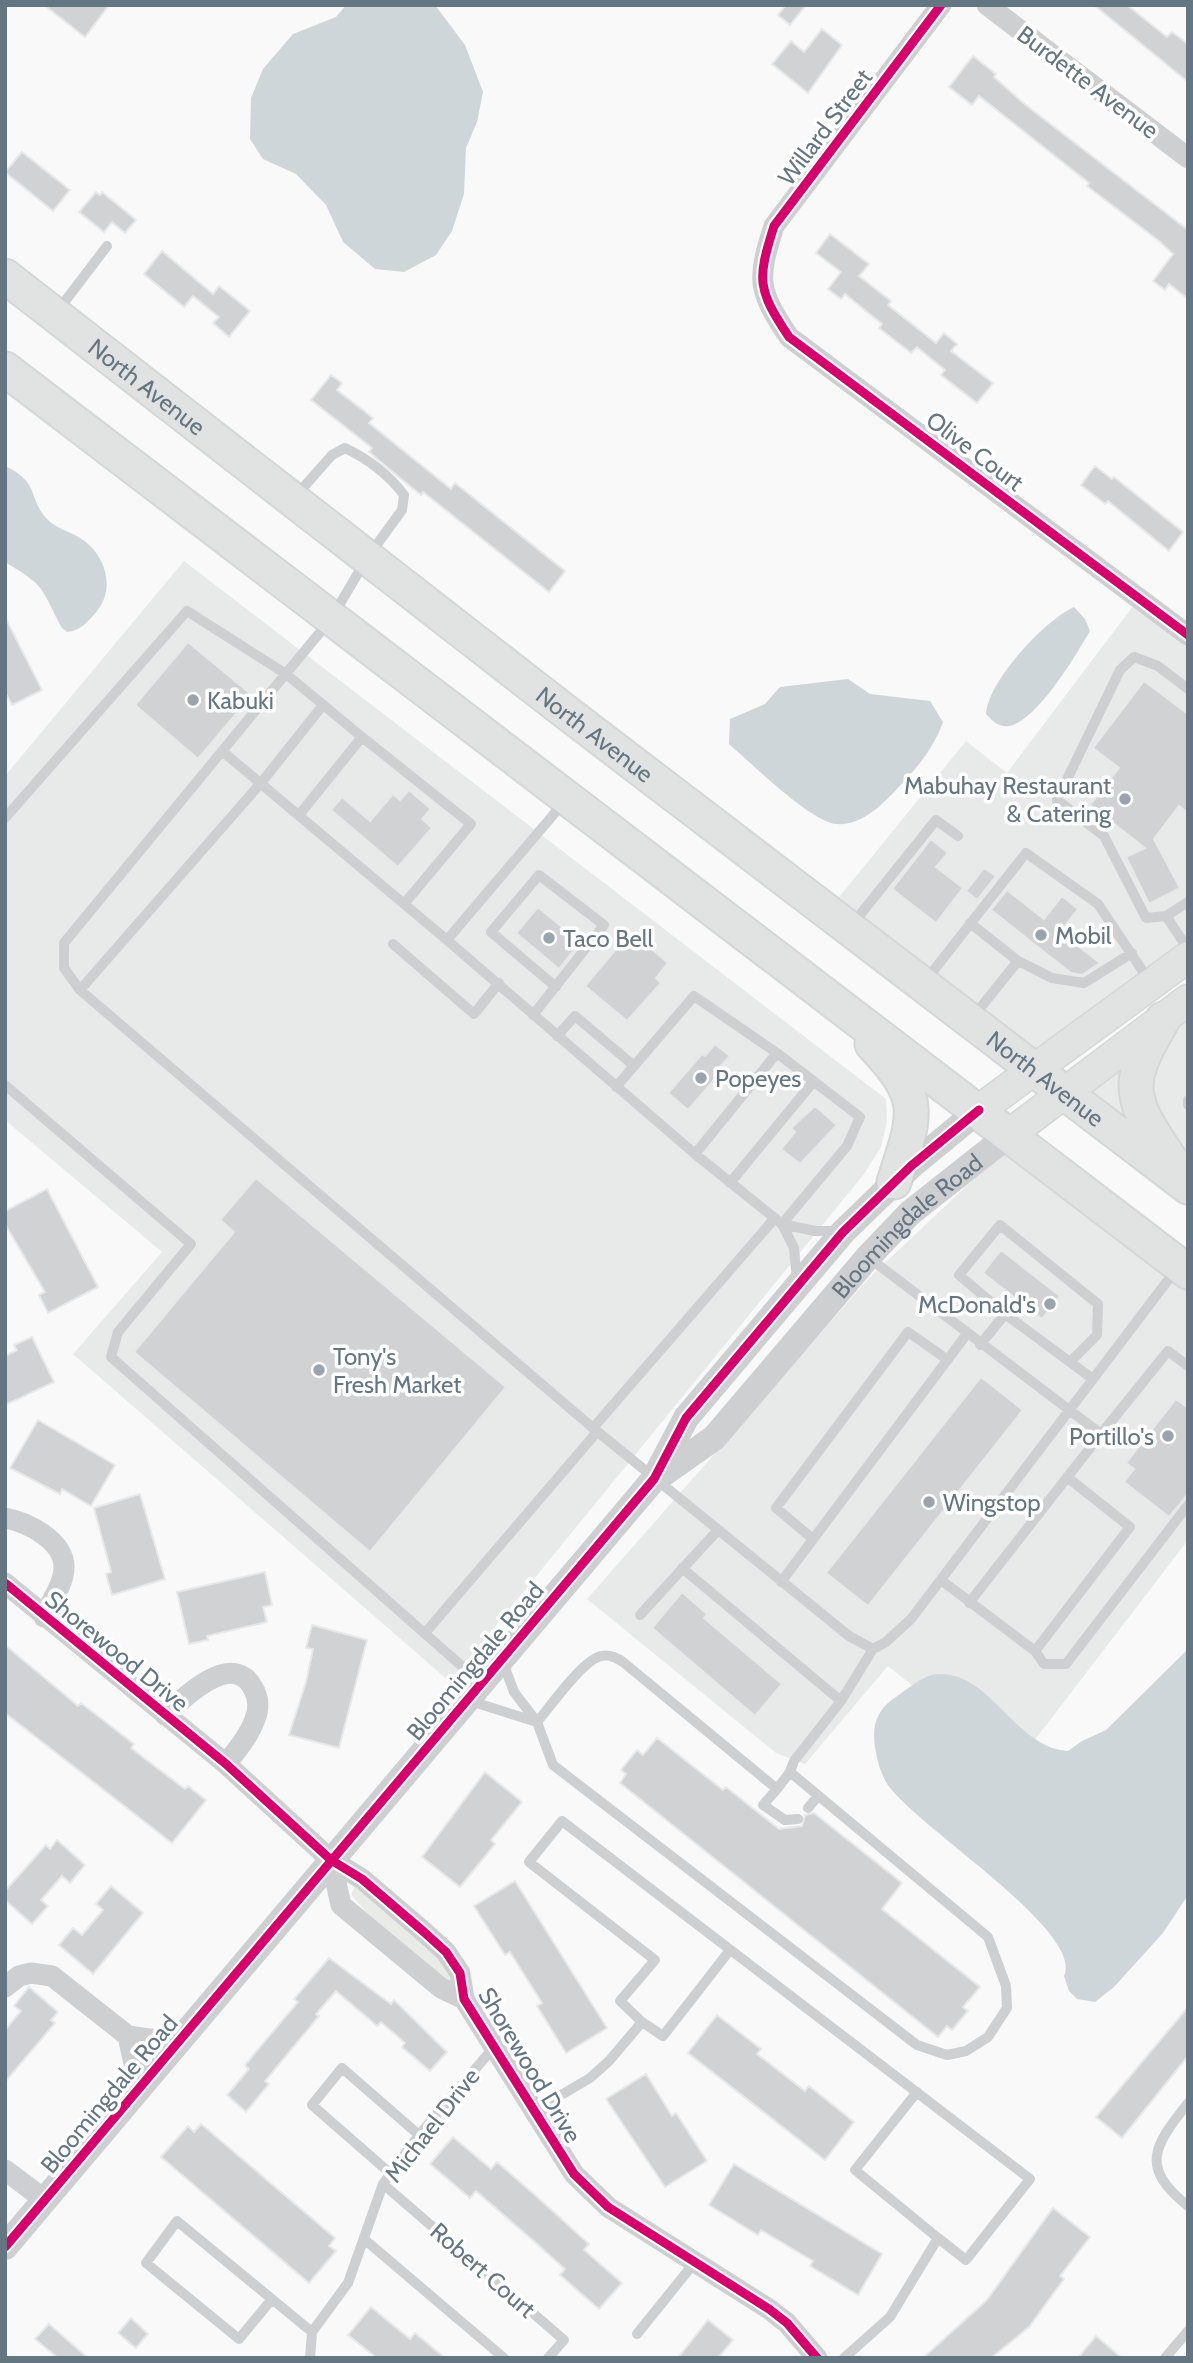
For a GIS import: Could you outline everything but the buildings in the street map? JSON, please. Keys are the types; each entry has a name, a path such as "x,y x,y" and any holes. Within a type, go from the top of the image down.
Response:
{"main road":[{"name":"North Avenue","path":"5,276 367,558 1187,1186"},
{"path":"5,369 1183,1268"},
{"name":"Bloomingdale Road","path":"979,1110 1188,957"},
{"path":"823,991 884,1057 909,1090 913,1121 894,1182"},
{"path":"1175,1009 1138,1068 1135,1092 1140,1111 1187,1186"},
{"name":"Bloomingdale Road","path":"1010,1134 1175,1009"}],"street":[{"name":"Willard Street","path":"762,281 762,265 774,226 941,5"},
{"name":"Burdette Avenue","path":"987,5 1188,158"},
{"name":"Olive Court","path":"762,281 767,305 789,337 1188,635"},
{"name":"Bloomingdale Road","path":"5,2247 654,1479 687,1418 843,1231 894,1182 979,1110"},
{"name":"Bloomingdale Road","path":"654,1479 714,1437 868,1257 933,1193 1010,1134"},
{"name":"Shorewood Drive","path":"5,1518 17,1520 50,1540 60,1554 64,1567 59,1588 44,1617"},
{"name":"Shorewood Drive","path":"5,1583 226,1764 331,1860 362,1879 446,1952 460,1973 464,1999 574,2174 593,2194 769,2309 787,2323 817,2358"},
{"path":"165,1715 197,1685 218,1676 239,1675 251,1684 258,1698 256,1718 250,1733 226,1764"},
{"name":"Shorewood Drive","path":"331,1860 341,1905 441,1988 464,1999"},
{"path":"5,1987 19,1976 31,1973 52,1976 128,2036 177,2043"},
{"path":"128,2036 139,2087"},
{"path":"5,2169 45,2200"}],"lane":[{"path":"55,315 107,246"},
{"path":"292,500 332,455 345,449 359,455 394,482 404,495 402,510 367,558 331,619 64,943 64,968 80,990 595,1430 849,1636 873,1649"},
{"path":"5,818 187,611 286,674 471,824 404,904"},
{"path":"1188,690 1158,666 1134,657 1120,670 1057,800 1104,836 1146,918 1166,916 1188,902"},
{"path":"80,990 261,783 323,705"},
{"path":"299,815 362,737"},
{"path":"222,751 499,984 695,1154 778,1221 794,1248 797,1286"},
{"path":"447,940 568,798"},
{"path":"849,928 936,820 958,836"},
{"path":"923,984 1026,853 1098,904 1152,984"},
{"path":"533,1015 556,987 604,925 539,874 491,932 556,987"},
{"path":"1166,916 1188,949"},
{"path":"970,923 1018,961 1052,978 1084,983 1132,953"},
{"path":"393,944 474,1014 499,984"},
{"path":"970,1020 1018,961"},
{"path":"425,1633 595,1430 847,1146 860,1117 777,1053 694,996 616,1087"},
{"path":"557,1036 575,1016 633,1065"},
{"path":"695,1154 777,1053"},
{"path":"730,1183 814,1081"},
{"path":"5,1086 191,1244 118,1332 111,1356 365,1584 425,1633 474,1692 537,1722"},
{"path":"778,1221 815,1231 843,1231"},
{"path":"1070,1362 1097,1335 1098,1304 1000,1226 959,1275 1005,1314 1093,1379"},
{"path":"868,1257 966,1335 1101,1434"},
{"path":"798,1819 785,1821 763,1805 790,1772 793,1761 841,1701 873,1649 886,1642 911,1619 1093,1379 1183,1268"},
{"path":"980,1345 1005,1314"},
{"path":"813,1539 776,1508 784,1497 908,1332 947,1360"},
{"path":"781,1582 966,1335"},
{"path":"969,1603 1168,1351 1188,1366"},
{"path":"1035,1651 1130,1527 1067,1477"},
{"path":"941,1580 1035,1651 1044,1664 1066,1664 1188,1505"},
{"path":"640,1615 717,1531"},
{"path":"682,1568 841,1701"},
{"path":"537,1722 588,1662 601,1656 613,1656 777,1789"},
{"path":"501,1660 514,1692 537,1722 553,1765 917,2045 947,2055 966,2051 988,2037 1007,2008 1006,1986 988,1937 790,1772"},
{"path":"808,1808 818,1796"},
{"path":"730,1950 663,2036 642,2022 620,2001 655,1960 529,1862 562,1821 917,2092 1030,2179 966,2260 855,2170 917,2092"},
{"path":"534,2111 590,2078 609,2061 642,2022"},
{"name":"Michael Drive","path":"312,2332 348,2283 383,2184 419,2135 494,2048"},
{"path":"391,2174 312,2105 342,2068 419,2135"},
{"path":"1188,2104 1160,2139 1156,2168 1166,2189 1188,2206"},
{"name":"Robert Court","path":"383,2184 564,2340 548,2358"},
{"path":"272,2299 239,2339 146,2263 177,2221 272,2299 312,2332 310,2358"},
{"path":"844,2358 890,2317 938,2238"},
{"path":"364,2239 504,2358"},
{"path":"637,2334 695,2262"},
{"path":"1168,2357 1188,2331"}],"shaded area":[{"path":"346,5 435,5 465,45 483,92 477,122 466,148 464,194 452,231 436,255 404,272 375,269 343,242 326,205 296,174 263,159 250,139 251,98 263,69 293,34 336,17"},
{"path":"5,466 24,478 47,519 89,544 101,562 107,582 103,602 91,618 76,630 67,632 62,628 36,583 5,562"},
{"path":"184,561 886,1099 887,1121 881,1147 864,1174 450,1682 73,1354 162,1252 5,1120 5,776"},
{"path":"1136,602 1188,641 1188,944 1032,1060 831,907 966,741 1007,773"},
{"path":"1074,607 1085,619 1090,631 1066,670 1032,712 1009,726 996,723 986,714 996,685 1034,638"},
{"path":"848,679 870,694 930,701 943,722 923,759 883,803 861,819 836,824 811,813 729,744 730,719 765,704 780,687"},
{"path":"1188,1012 1188,1179 1074,1092"},
{"path":"1012,1143 1188,1279 1188,1540 1014,1767 888,1666 805,1764 776,1753 587,1599 869,1278"},
{"path":"1188,1649 1188,1895 1163,1933 1114,1987 1095,2002 1077,1999 1069,1991 1064,1976 1063,1956 1048,1932 992,1877 901,1800 886,1782 875,1747 874,1730 877,1720 888,1703 921,1680 939,1674 958,1677 989,1697 1033,1738 1049,1747 1068,1751 1106,1730"},
{"path":"355,1887 437,1956 455,1981 451,1984 366,1912 351,1894"}],"cycle path":[{"path":"941,5 774,226 763,272 766,295 789,337 1188,635"},
{"path":"5,2247 654,1479 686,1418 843,1232 911,1166 979,1110"},
{"path":"5,1583 226,1764 331,1860 362,1879 446,1952 460,1973 464,1999 574,2174 608,2207 769,2309 787,2323 817,2358"}],"place":[{"name":"Kabuki","path":"193,700"},
{"name":"Mabuhay Restaurant & Catering","path":"1125,799"},
{"name":"Mobil","path":"1041,935"},
{"name":"Taco Bell","path":"549,938"},
{"name":"Popeyes","path":"701,1078"},
{"name":"McDonald's","path":"1050,1304"},
{"name":"Tony's Fresh Market","path":"319,1370"},
{"name":"Portillo's","path":"1168,1436"},
{"name":"Wingstop","path":"929,1502"}]}
